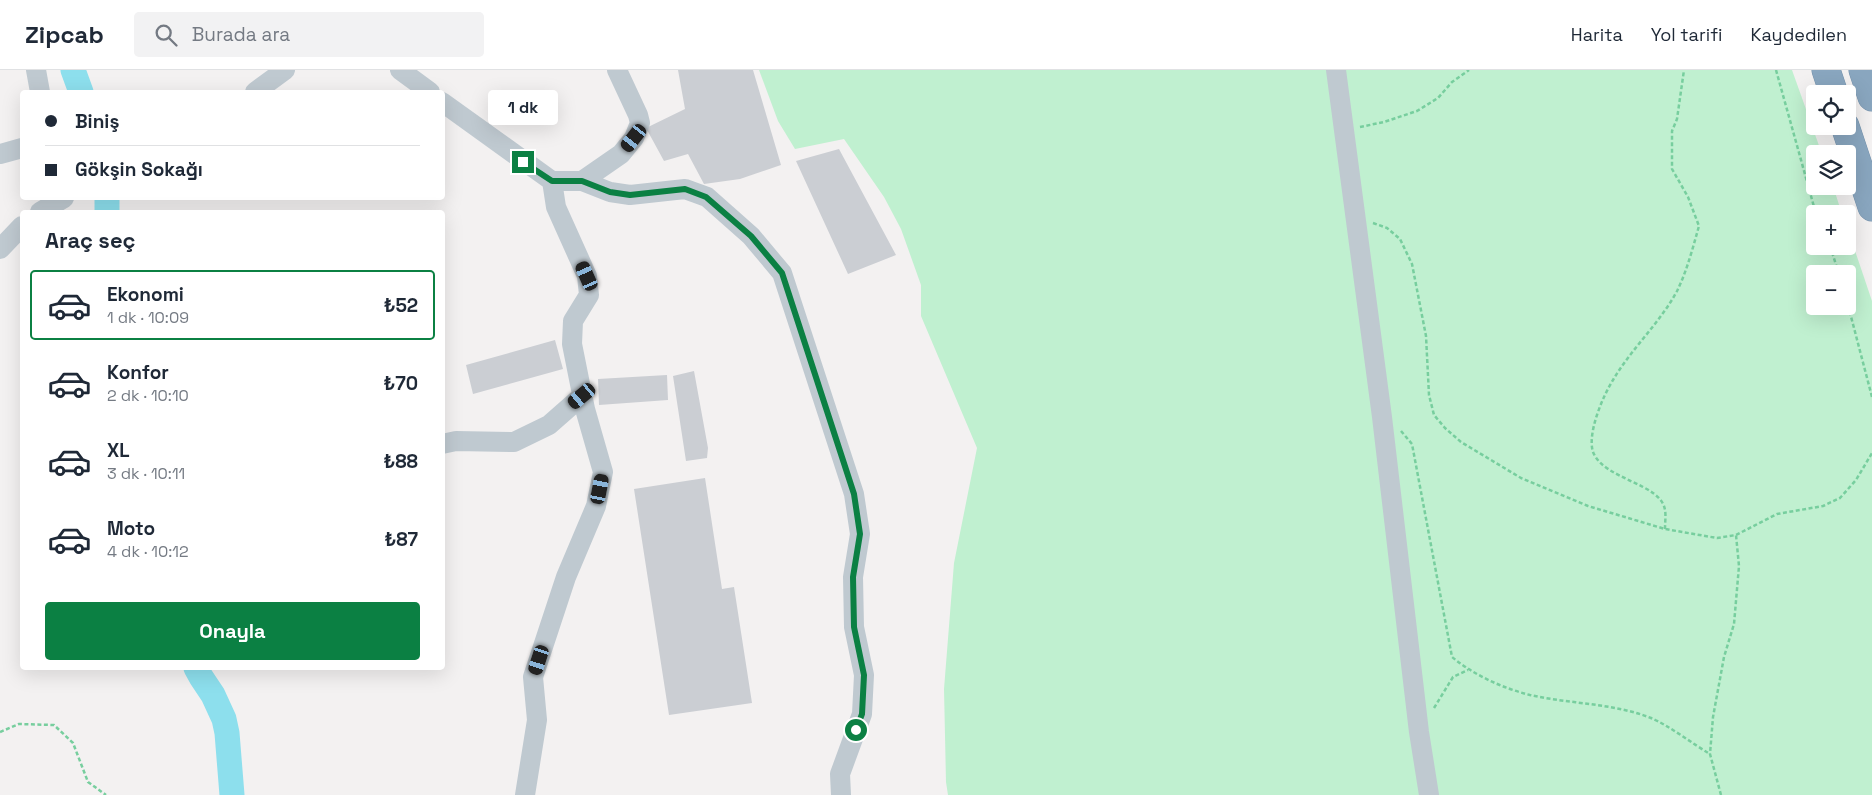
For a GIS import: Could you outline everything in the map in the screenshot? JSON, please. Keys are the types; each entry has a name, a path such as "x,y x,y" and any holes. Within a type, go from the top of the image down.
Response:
{"highway":[{"path":"1826,70 1831,85"},
{"path":"1863,70 1872,97"},
{"path":"1848,135 1872,207"}],"street":[{"path":"36,70 40,90"},
{"path":"258,90 284,70"},
{"path":"400,70 427,90"},
{"path":"582,181 622,154 634,138 640,124 638,115 617,70"},
{"path":"1336,70 1382,412 1419,732 1430,795"},
{"path":"445,104 509,152 552,181 582,181 610,192 630,195 685,189 706,197 751,236 782,273 854,494 860,534 853,577 854,627 864,675 862,714 840,774 841,795"},
{"path":"0,154 20,149"},
{"path":"526,795 537,720 533,677 566,577 596,506 603,472 582,396 572,344 574,321 589,295 587,276 556,207 552,181"},
{"path":"43,206 59,200"},
{"path":"0,249 20,228"},
{"path":"445,443 456,441 514,442 549,425 582,396"}],"path":[{"path":"1344,130 1384,122 1417,111 1438,98 1452,82 1469,70"},
{"path":"1665,529 1665,509 1660,500 1650,491 1618,476 1603,464 1594,452 1592,438 1595,420 1612,380 1677,291 1699,226 1688,197 1672,169 1672,131 1677,118 1684,70"},
{"path":"1776,70 1814,205"},
{"path":"1356,218 1387,228 1400,239 1412,264 1426,336 1429,395 1434,415 1444,428 1461,442 1521,478 1588,506 1665,529 1717,538 1736,535 1777,514 1823,506 1840,498 1856,480 1872,453"},
{"path":"1851,315 1872,397"},
{"path":"1400,429 1412,444 1452,657 1468,670 1498,684 1530,695 1611,707 1652,718 1710,754"},
{"path":"1721,795 1710,754 1714,709 1724,657 1734,624 1739,566 1736,535"},
{"path":"1419,732 1453,677 1468,670"},
{"path":"0,732 18,724 54,725 73,743 88,782 106,795"}],"green space":[{"path":"759,70 1792,70 1806,109 1806,135 1815,135 1819,145 1806,145 1806,195 1836,195 1839,205 1806,205 1806,255 1856,254 1872,301 1872,795 948,795 946,782 944,689 954,563 977,448 921,316 921,285 901,229 884,197 844,139 795,149 778,121"}],"building":[{"path":"678,70 753,70 781,165 740,179 704,184 688,154 664,161 646,128 685,109"},
{"path":"839,149 896,255 848,274 796,161"},
{"path":"555,340 563,369 473,394 466,365"},
{"path":"694,371 708,448 707,458 686,461 673,376"},
{"path":"667,375 668,400 599,405 598,379"},
{"path":"705,478 722,589 734,587 752,703 669,715 634,489"}],"waterway":[{"path":"73,70 80,90"},
{"path":"107,200 107,210"},
{"path":"197,670 213,695 224,719 227,733 232,795"}],"route":[{"path":"523,162 552,181 582,181 610,192 630,195 685,189 706,197 751,236 782,273 854,494 860,534 853,577 854,627 864,675 862,714 856,730"}]}
